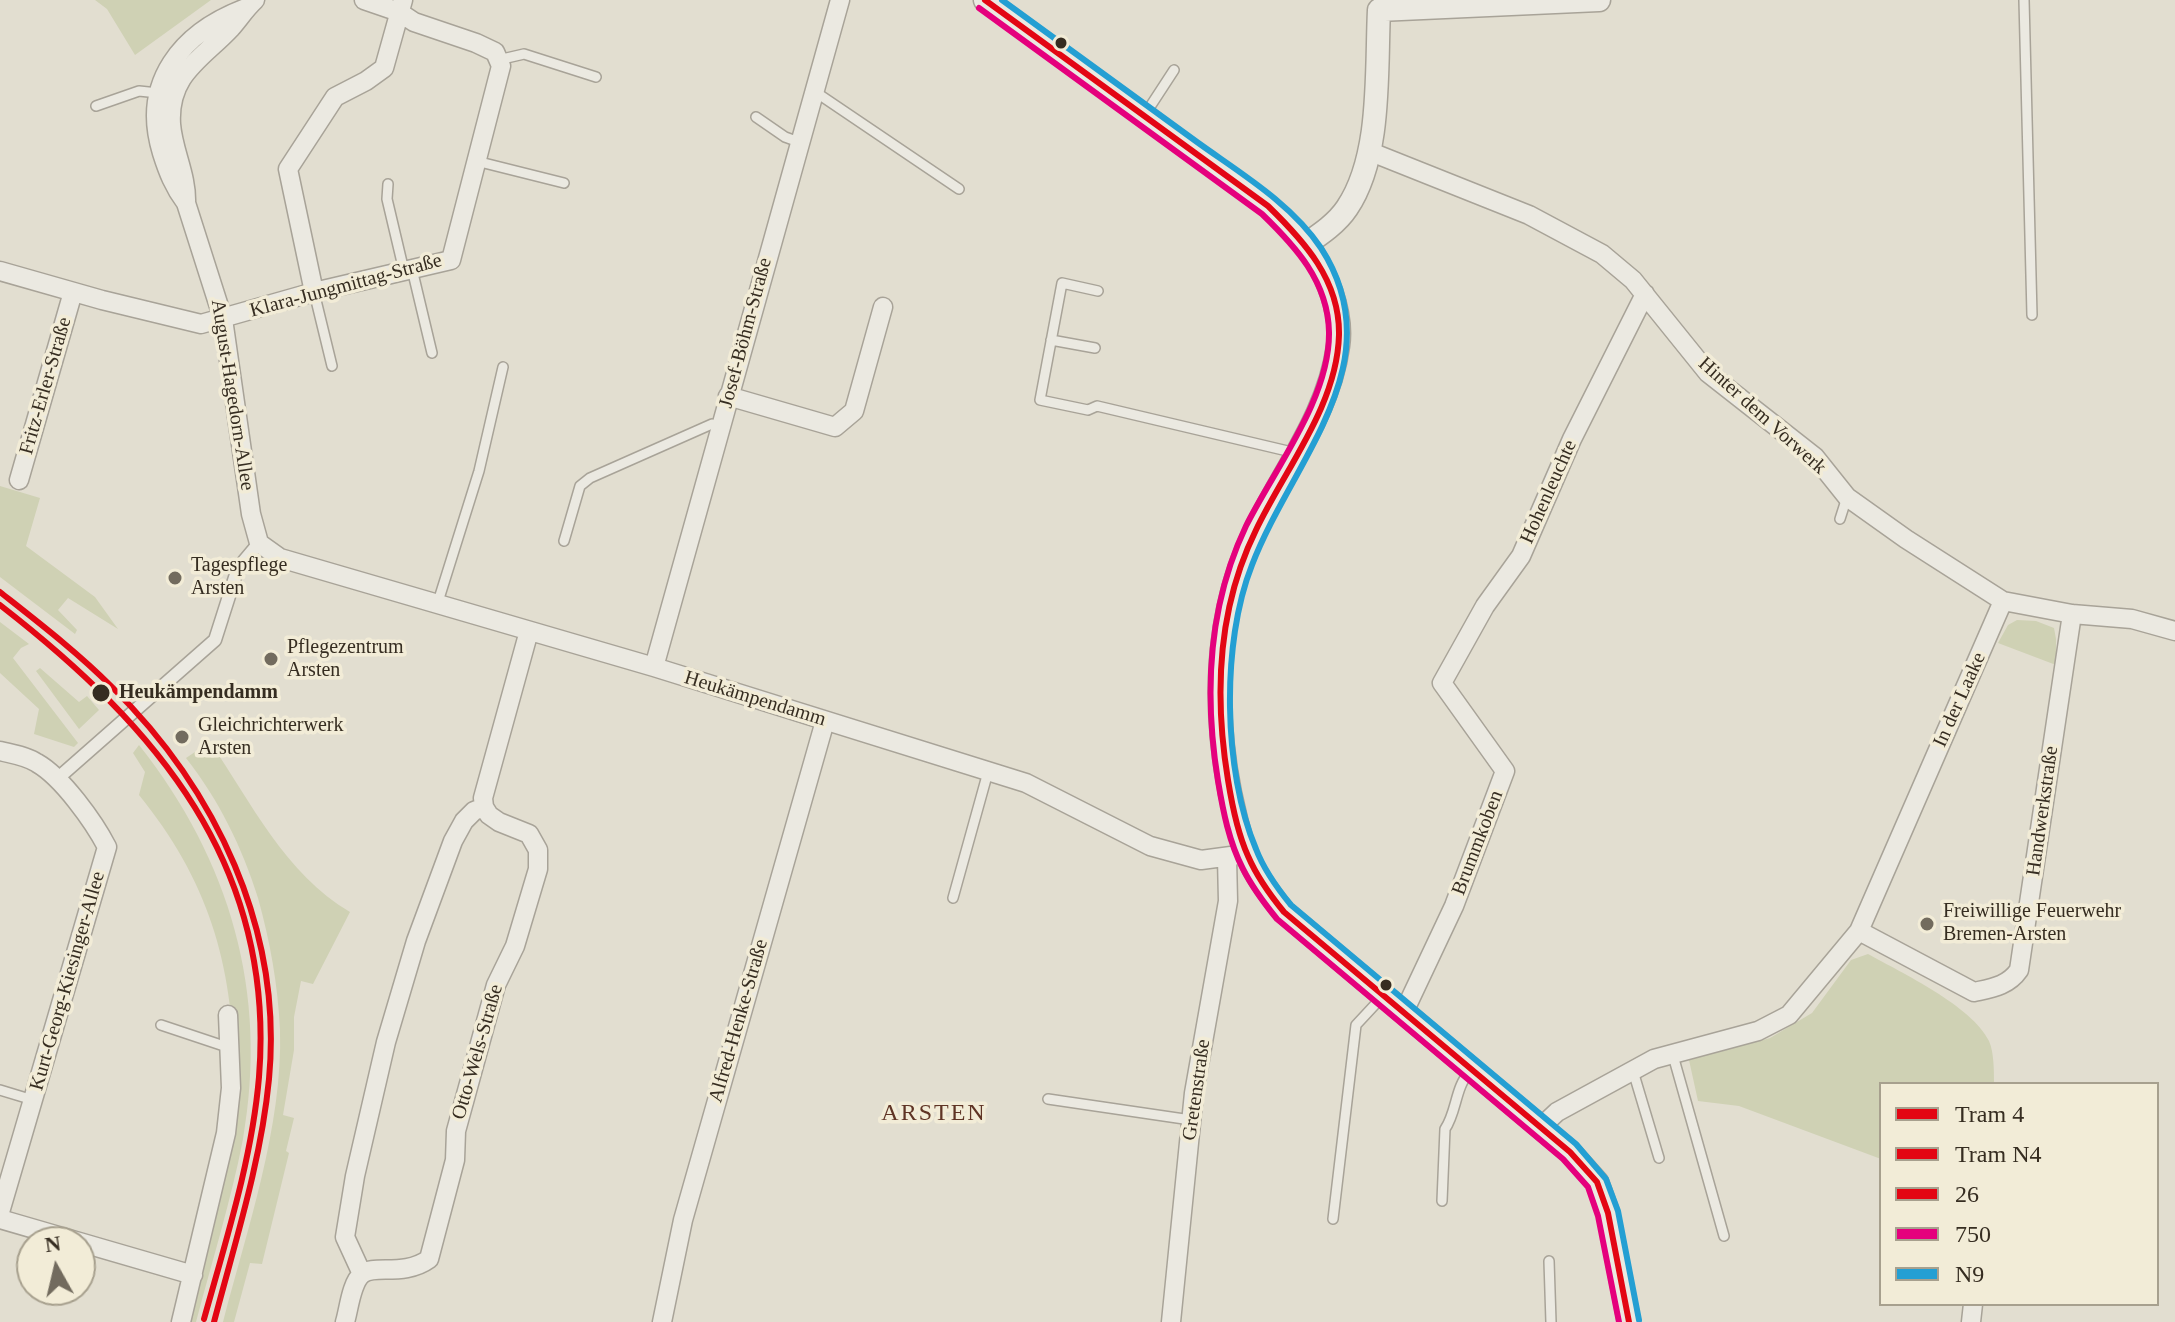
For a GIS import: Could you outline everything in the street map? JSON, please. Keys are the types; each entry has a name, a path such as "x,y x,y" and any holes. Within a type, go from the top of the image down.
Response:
{"street":[{"path":"364,0 401,6 414,22 476,43 495,52 498,60"},
{"name":"Josef-Böhm-Straße","path":"654,667 840,0"},
{"path":"985,0 1268,206 1306,244 1332,292 1338,345 1324,396 1253,534 1229,610 1219,672 1222,738 1236,856 1284,912 1570,1152 1597,1182 1608,1213 1629,1322"},
{"path":"1306,244 1323,233 1346,209 1371,152 1379,5 1599,0"},
{"name":"August-Hagedorn-Allee","path":"186,203 175,189 155,130 158,93 182,48 221,17 251,4"},
{"name":"August-Hagedorn-Allee","path":"251,4 231,28 195,58 173,97 171,125 186,185 186,203 223,319 251,514 259,543"},
{"path":"314,292 288,169 335,97 384,68 401,6"},
{"name":"Klara-Jungmittag-Straße","path":"223,319 314,292 451,260 501,66 498,60"},
{"name":"Hinter dem Vorwerk","path":"1371,152 1529,215 1602,254 1633,280 1708,373 1815,457 1847,497 2003,601 2072,614 2132,619 2175,631"},
{"name":"Fritz-Erler-Straße","path":"0,271 186,322 201,324 223,319"},
{"name":"Fritz-Erler-Straße","path":"19,480 73,292"},
{"name":"Hohenleuchte","path":"1442,683 1485,606 1521,556 1572,439 1645,294"},
{"path":"728,396 835,427 854,411 883,307"},
{"path":"57,779 215,640 238,568 259,543"},
{"name":"Heukämpendamm","path":"259,543 280,558 654,667 1026,783 1150,846 1201,860 1236,856"},
{"name":"In der Laake","path":"1541,1127 1557,1112 1672,1052 1758,1031 1789,1015 1859,931 2003,601"},
{"name":"Handwerkstraße","path":"1859,931 1974,992 2001,986 2013,979 2019,970 2072,614"},
{"path":"345,1322 362,1274 345,1237 355,1176 386,1042 416,941 453,841 464,821 474,811 484,807 483,798 529,631"},
{"name":"Brummkoben","path":"1404,1012 1454,906 1505,771 1442,683"},
{"name":"Alfred-Henke-Straße","path":"662,1322 683,1220 825,721"},
{"name":"Kurt-Georg-Kiesinger-Allee","path":"0,751 36,762 57,779 107,847 0,1212"},
{"name":"Otto-Wels-Straße","path":"362,1274 372,1270 416,1268 429,1259 455,1160 456,1131 496,985 515,946 538,869 538,850 529,834 499,822 484,807"},
{"name":"Gretenstraße","path":"1171,1322 1191,1120 1236,856"},
{"path":"181,1322 226,1133 231,1088 228,1015"},
{"path":"0,1219 193,1275"}],"lane":[{"path":"2024,0 2032,315"},
{"path":"498,60 524,54 596,77"},
{"path":"1144,116 1174,70"},
{"path":"96,106 139,91 158,93"},
{"path":"814,91 959,189"},
{"path":"756,117 785,137 799,142"},
{"path":"476,161 564,183"},
{"path":"388,184 387,199 432,353"},
{"path":"1098,291 1062,283 1040,400 1088,410 1097,406 1296,453"},
{"path":"314,292 332,366"},
{"path":"1051,340 1095,348"},
{"path":"437,605 479,471 503,367"},
{"path":"564,541 580,486 590,478 712,424 720,427"},
{"path":"1840,519 1847,497"},
{"path":"953,898 988,772"},
{"path":"1333,1219 1356,1025 1383,996"},
{"path":"161,1025 221,1045 230,1044"},
{"path":"1672,1052 1724,1236"},
{"path":"1442,1201 1445,1129 1452,1119 1463,1079 1473,1070"},
{"path":"1633,1071 1659,1158"},
{"path":"0,1090 33,1100"},
{"path":"1048,1099 1191,1120"},
{"path":"1549,1261 1551,1322"}],"green space":[{"path":"95,0 211,0 135,55 107,9"},
{"path":"0,486 40,498 26,546 95,597 118,629 68,598 58,610 77,630 75,634 0,577"},
{"path":"2017,620 2036,621 2054,628 2056,665 1998,643 2008,625"},
{"path":"0,622 29,644 13,658 78,743 74,747 34,734 39,709 0,673"},
{"path":"40,668 79,702 87,696 99,710 79,729 36,671"},
{"path":"210,742 288,857 306,878 350,912 313,984 301,981 283,1115 294,1118 286,1151 289,1153 262,1264 250,1263 234,1322 223,1322 270,1140 276,1103 280,1030 270,947 252,879 219,807 186,758"},
{"path":"139,745 171,789 219,882 235,930 246,980 251,1032 250,1085 243,1139 196,1322 189,1322 219,1204 233,1132 232,1032 222,959 212,924 183,859 139,795 145,772 133,753"},
{"path":"1868,954 1935,992 1968,1015 1989,1041 1994,1082 1879,1082 1879,1158 1739,1106 1698,1101 1689,1060 1770,1038 1812,1013 1851,960"}],"tram line":[{"name":"4","path":"0,592 85,661 149,726 211,816 235,865 253,916 265,969 271,1024 269,1079 254,1171 214,1322"},
{"name":"N4","path":"0,605 109,700 155,752 195,807 226,867 248,931 259,1001 256,1108 244,1169 204,1319"}],"transit line":[{"name":"26","path":"985,0 1268,206 1307,248 1326,279 1338,315 1339,335 1329,387 1320,412 1243,559 1222,652 1221,716 1228,780 1238,828 1255,871 1284,912 1570,1152 1597,1182 1608,1213 1629,1322"},
{"name":"N9","path":"1002,0 1264,190 1295,217 1321,248 1341,290 1347,331 1342,371 1329,410 1269,526 1242,596 1235,631 1230,707 1237,783 1245,818 1263,864 1291,905 1576,1144 1606,1179 1618,1211 1639,1320"},
{"name":"750","path":"979,8 1262,214 1297,252 1316,281 1323,297 1329,332 1321,382 1299,432 1246,526 1233,556 1212,651 1214,749 1230,837 1247,876 1277,919 1563,1159 1588,1187 1598,1216 1619,1322"}],"place":[{"name":"Tagespflege Arsten","path":"175,578"},
{"name":"Pflegezentrum Arsten","path":"271,659"},
{"name":"Heukämpendamm","path":"101,693"},
{"name":"Gleichrichterwerk Arsten","path":"182,737"},
{"name":"Freiwillige Feuerwehr Bremen-Arsten","path":"1927,924"}],"district":[{"name":"ARSTEN","path":"934,1114"}]}
